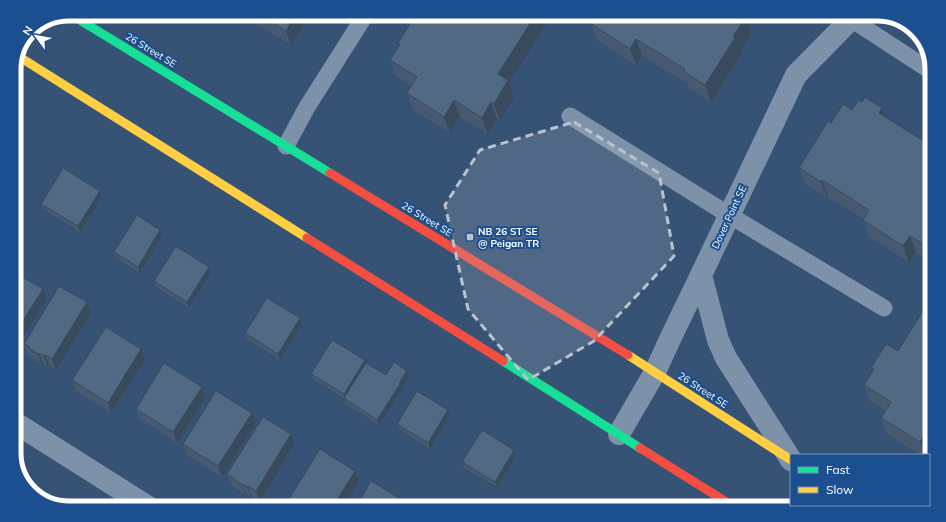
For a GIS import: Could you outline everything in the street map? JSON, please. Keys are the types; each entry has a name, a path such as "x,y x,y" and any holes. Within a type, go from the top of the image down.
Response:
{"street":[{"name":"26 Street SE","path":"81,21 655,372 790,459"},
{"name":"Dover Point SE","path":"619,434 655,372 796,75 846,21"},
{"path":"23,59 725,501"},
{"path":"701,275 718,340 726,358 790,458"},
{"path":"21,426 139,501"}],"lane":[{"path":"286,146 307,107 362,21"},
{"path":"858,21 925,67"},
{"path":"570,116 884,308"}],"highlighted area":[{"path":"574,122 659,173 674,256 594,341 528,380 468,309 445,205 480,150"}],"building":[{"path":"270,21 292,21 286,31"},
{"path":"412,21 532,21 498,74 508,80 494,104 491,102 482,118 454,100 444,117 407,93 417,77 390,60 400,44 398,43"},
{"path":"593,21 743,21 733,37 735,38 705,85 683,71 685,69 636,39 630,49 591,24"},
{"path":"865,97 882,108 879,113 922,140 925,137 925,246 910,236 903,246 863,220 869,210 822,180 821,182 799,168 828,121 831,123 843,104 852,110 859,100 862,102"},
{"path":"63,168 100,191 78,226 41,204"},
{"path":"137,215 160,230 138,267 114,252"},
{"path":"176,246 209,267 187,302 154,281"},
{"path":"21,276 43,289 21,324"},
{"path":"59,286 87,302 52,359 45,355 38,354 24,344"},
{"path":"267,298 300,318 278,354 245,333"},
{"path":"925,307 925,434 920,442 881,418 891,402 864,385 874,369 871,368 886,344 898,351"},
{"path":"106,327 141,349 108,403 72,380"},
{"path":"332,340 365,360 344,394 311,374"},
{"path":"394,362 407,371 377,420 344,398 366,363 386,375"},
{"path":"164,363 202,387 173,432 136,409"},
{"path":"216,391 252,413 218,466 183,444"},
{"path":"417,391 448,410 428,443 397,424"},
{"path":"263,417 291,434 256,491 248,486 242,485 227,474"},
{"path":"482,430 514,450 495,482 462,462"},
{"path":"320,449 355,471 336,501 288,501"},
{"path":"371,481 399,498 397,501 359,501"}],"traffic: fast":[{"path":"81,21 330,173"},
{"path":"503,361 640,448"}],"traffic: slow":[{"path":"23,59 307,238"},
{"path":"628,355 790,459"}],"traffic: jam":[{"path":"330,173 628,355"},
{"path":"307,238 503,361"},
{"path":"640,448 725,501"}],"place":[{"name":"NB 26 ST SE @ Peigan TR","path":"470,237"}]}
